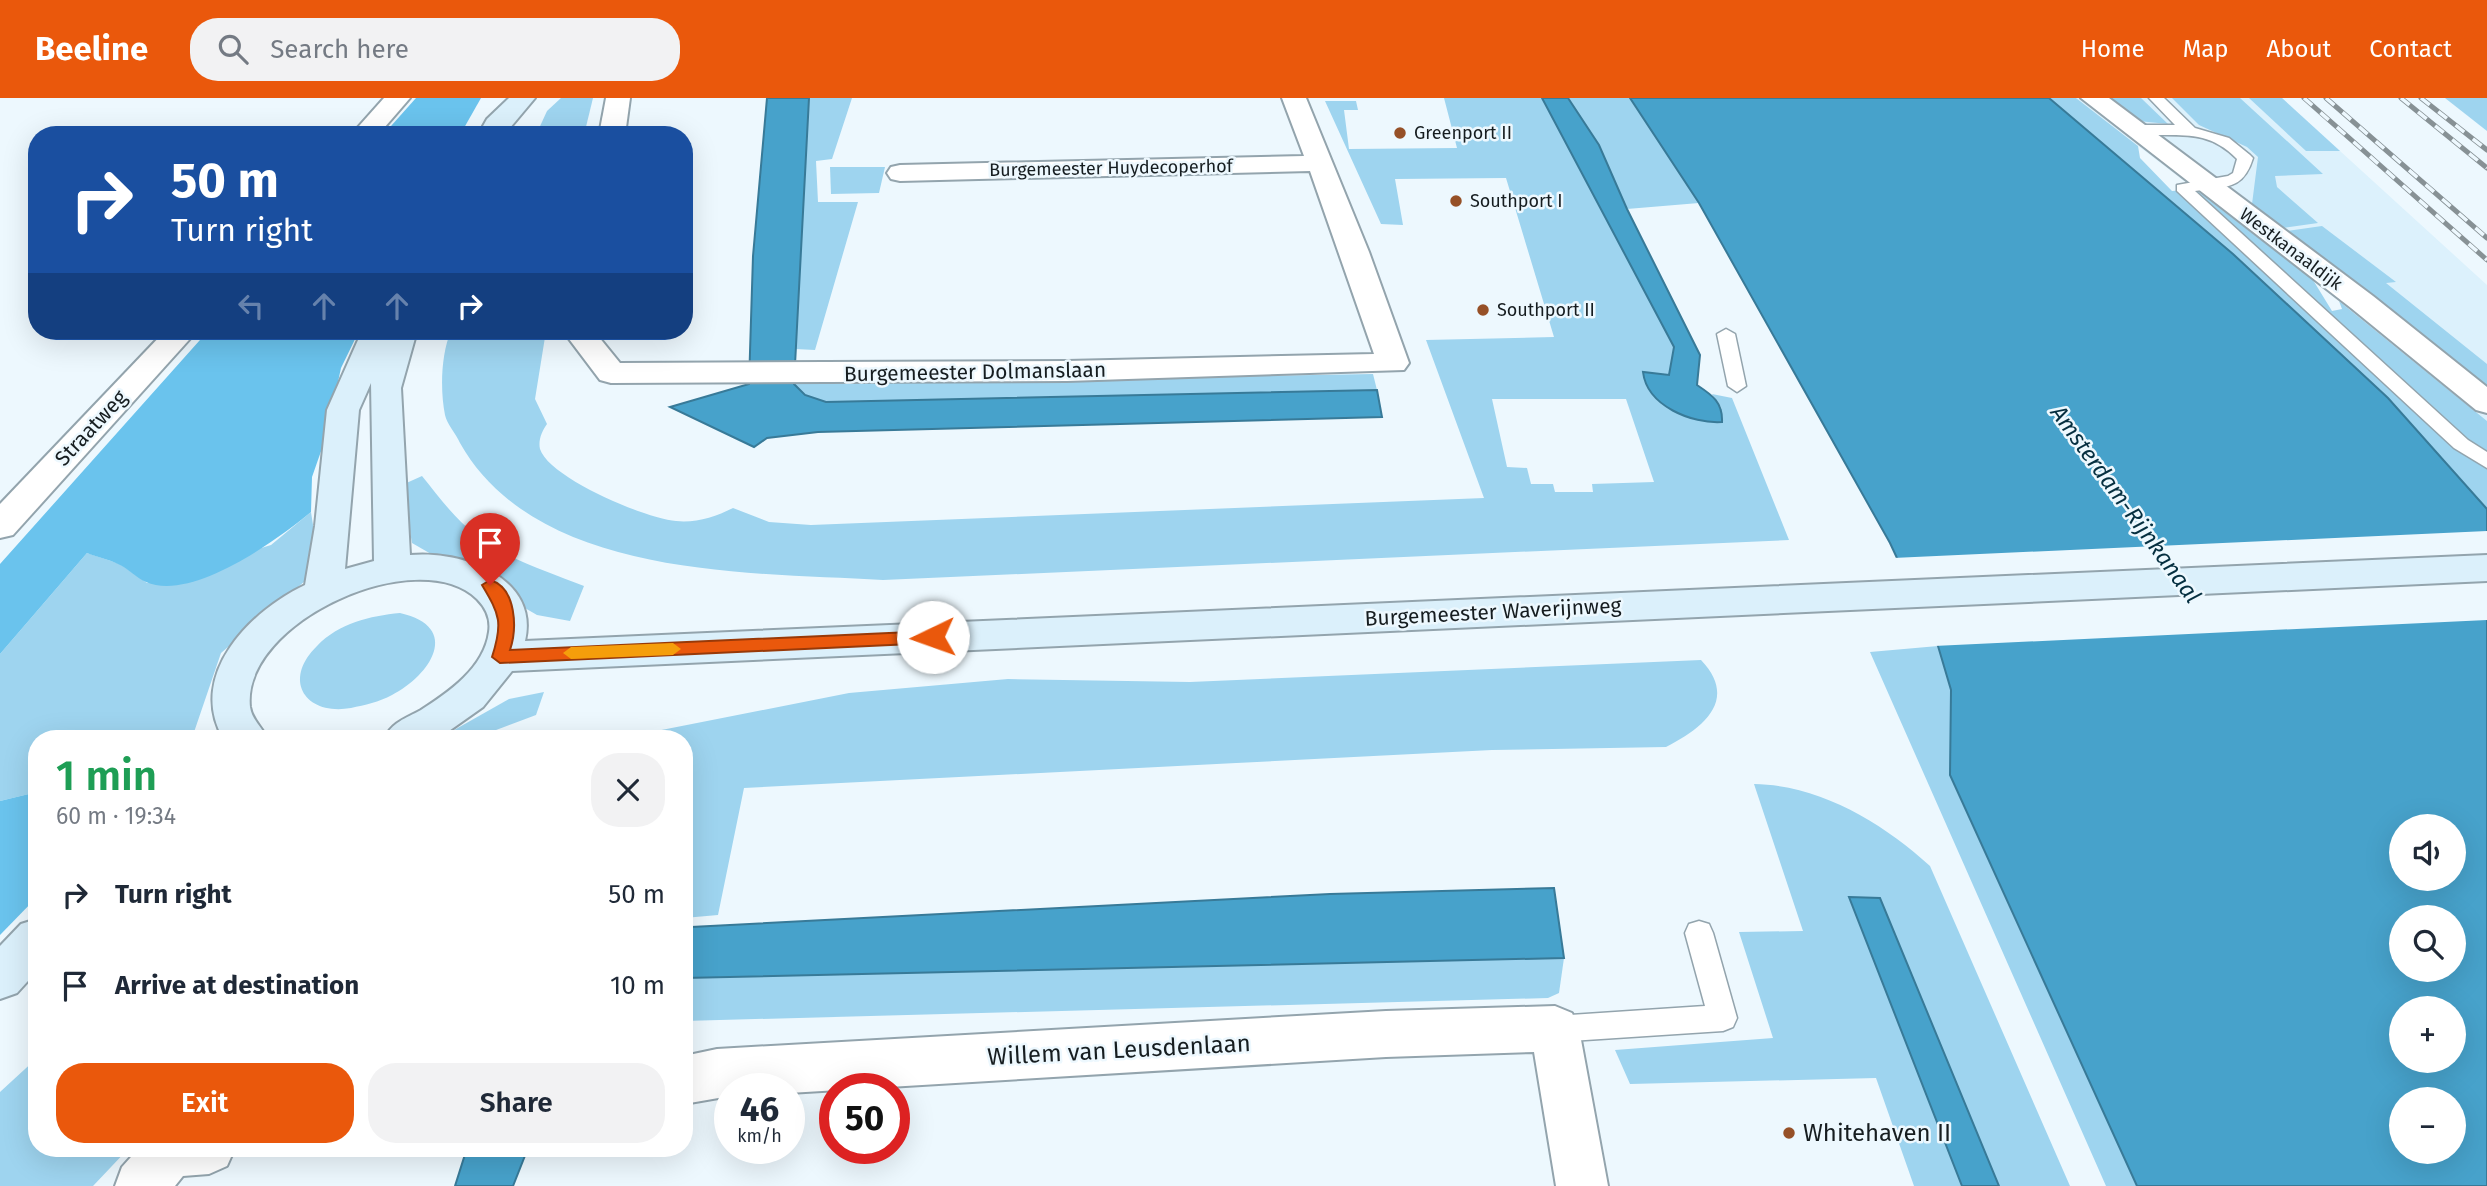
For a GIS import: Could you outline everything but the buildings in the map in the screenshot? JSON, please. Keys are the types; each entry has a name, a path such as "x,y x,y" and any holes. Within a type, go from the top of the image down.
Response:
{"main road":[{"path":"478,126 492,98"},
{"path":"495,126 523,98"},
{"path":"323,591 333,526 343,410 373,340"},
{"path":"393,569 385,388 399,340"},
{"path":"239,730 228,705 235,672 258,638 287,613 323,591 346,581 393,569 443,568 465,572 490,585 505,606 508,631 500,657 476,691 441,719 420,730"},
{"name":"Burgemeester Waverijnweg","path":"500,657 2487,568"},
{"path":"0,978 28,948"}],"street":[{"path":"372,126 398,98"},
{"path":"613,126 618,98"},
{"path":"1294,98 1321,163"},
{"name":"Westkanaaldijk","path":"2093,98 2134,130 2200,191 2362,302 2487,404"},
{"name":"Burgemeester Huydecoperhof","path":"900,173 1321,163"},
{"name":"Burgemeester Dolmanslaan","path":"585,340 611,373 808,374 1393,363 1321,163"},
{"name":"Straatweg","path":"0,526 174,340"},
{"path":"1555,1029 1582,1186"},
{"name":"Willem van Leusdenlaan","path":"693,1078 717,1073 876,1063 1386,1034 1555,1029"},
{"path":"141,1186 166,1157"}],"lane":[{"path":"2156,98 2191,132"},
{"path":"2134,130 2158,128 2191,132 2225,142 2245,158 2240,175 2200,191 2461,444 2487,461"},
{"path":"1726,334 1737,386"},
{"path":"1555,1029 1723,1017 1699,933"}],"shaded area":[{"path":"416,98 481,98 465,126 391,126"},
{"path":"561,98 593,98 586,126 540,126 547,111"},
{"path":"809,98 852,98 832,159 816,161 818,202 858,202 815,350 795,349"},
{"path":"1444,98 1542,98 1674,347 1669,375 1722,409 1712,394 1732,398 1789,540 883,580 710,569 649,560 592,544 539,521 495,488 460,443 445,415 442,372 448,340 545,340 535,399 547,424 541,436 540,449 547,460 579,484 600,495 644,513 676,521 705,519 733,508 769,522 811,525 1484,498 1426,340 1554,337 1506,178 1395,179 1403,225 1381,224 1325,101 1356,101 1358,110 1344,110 1349,149 1457,148","holes":["1492,399 1626,399 1654,482 1592,484 1593,492 1555,492 1553,484 1531,484 1527,468 1507,467"]},
{"path":"1568,98 1630,98 1699,203 1627,209 1599,145"},
{"path":"2049,98 2076,98 2138,146 2140,158 2172,191 2195,189 2313,280 2332,311 2342,309 2339,301 2487,421 2487,509 2388,398 2233,254"},
{"path":"2076,98 2282,98 2487,285 2487,421 2354,312"},
{"path":"2108,98 2141,98 2168,124 2138,121"},
{"path":"2172,98 2240,98 2323,174 2275,176 2277,187 2318,223 2283,228 2252,204 2258,157 2247,147 2199,125"},
{"path":"2249,98 2282,98 2340,151 2306,151"},
{"path":"2445,98 2487,98 2487,131"},
{"path":"830,167 885,167 879,193 831,194"},
{"path":"2322,226 2396,282 2386,283 2487,364 2487,387 2287,231"},
{"path":"200,340 355,340 341,368 326,437 312,477 311,512 256,552 209,576 165,586 146,582 122,566 87,553 0,654 0,564"},
{"path":"1373,374 1377,390 825,402 805,395 794,384"},
{"path":"422,476 461,522 488,544 528,564 584,586 570,621 537,615 412,543 402,485"},
{"path":"311,512 317,551 305,581 221,653 195,730 28,730 28,794 0,801 0,654 87,553 120,564 147,583 271,545"},
{"path":"400,613 419,620 430,629 435,640 434,652 418,676 392,695 361,706 335,709 311,701 300,683 301,671 317,646 345,626 377,616"},
{"path":"1938,646 1951,690 1950,776 2137,1186 2106,1186 1870,652"},
{"path":"1701,660 1712,674 1717,688 1712,711 1703,722 1666,747 1492,750 744,788 718,915 693,917 693,730 662,730 849,693 1008,679 1190,682"},
{"path":"544,692 536,715 496,730 454,730 509,699"},
{"path":"1754,784 1803,791 1849,809 1892,835 1930,866 2070,1186 1999,1186 1880,898 1849,898 1962,1186 1914,1186 1876,1078 1630,1084 1615,1050 1773,1038 1739,932 1803,931"},
{"path":"28,794 28,906 0,935 0,801"},
{"path":"1564,958 1559,993 1548,998 693,1021 693,978"},
{"path":"28,1066 28,1157 120,1157 93,1186 0,1186 0,1092"}],"water":[{"path":"767,98 809,98 794,384 805,395 826,402 1377,390 1382,417 818,432 767,438 754,447 670,407 749,384 753,256"},
{"path":"1542,98 1568,98 1599,145 1627,209 1700,355 1697,385 1718,404 1722,422 1698,420 1673,410 1662,403 1646,384 1643,372 1669,375 1674,347"},
{"name":"Amsterdam-Rijnkanaal","path":"1630,98 2049,98 2233,254 2388,398 2487,509 2487,1186 2137,1186 1950,775 1951,690 1938,646 1890,543 1699,203"},
{"path":"1554,888 1564,958 693,978 693,927 1330,894"},
{"path":"1849,897 1880,898 1999,1186 1962,1186"},
{"path":"464,1157 524,1157 513,1186 455,1186"}],"pier":[{"path":"2487,531 2487,620 1934,646 1893,558"}],"railway":[{"path":"2304,98 2487,260"},
{"path":"2326,98 2487,238"},
{"path":"2401,98 2487,168"},
{"path":"2421,98 2487,150"}],"slow traffic":[{"path":"571,653 673,649"}],"place":[{"name":"Greenport II","path":"1400,133"},
{"name":"Southport I","path":"1456,201"},
{"name":"Southport II","path":"1483,310"},
{"name":"Whitehaven II","path":"1789,1133"}],"route":[{"path":"490,585 505,606 508,631 500,657 933,637"}]}
